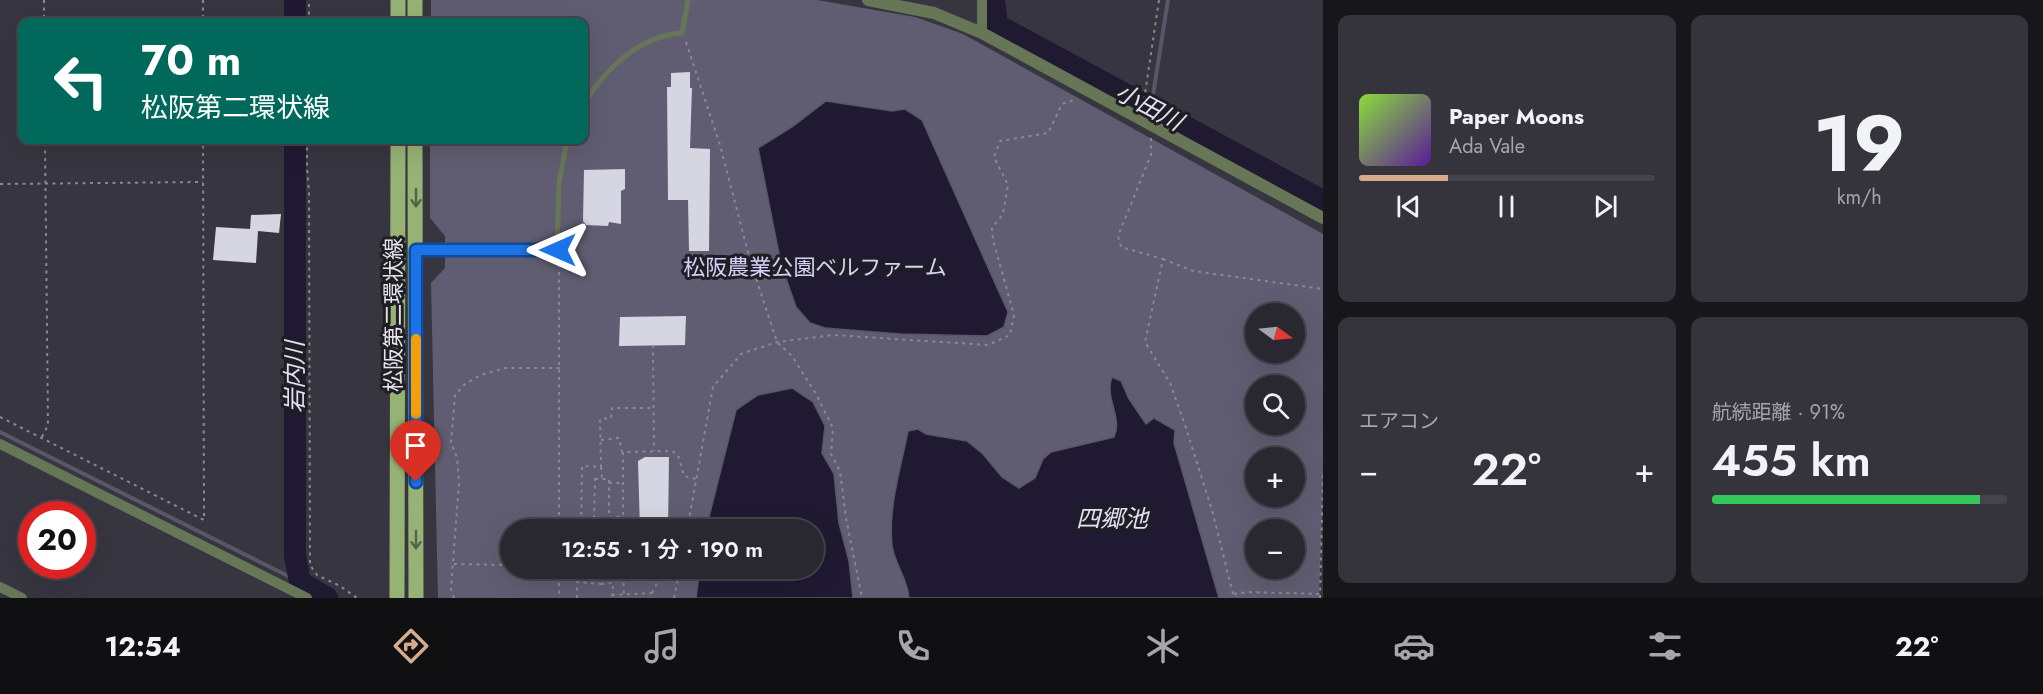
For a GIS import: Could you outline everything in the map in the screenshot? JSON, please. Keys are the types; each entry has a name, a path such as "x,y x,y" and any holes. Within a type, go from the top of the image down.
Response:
{"main road":[{"path":"398,0 398,18"},
{"path":"415,0 415,18"},
{"name":"松阪第二環状線","path":"397,598 398,144"},
{"name":"松阪第二環状線","path":"415,144 416,598"}],"street":[{"path":"868,0 934,13 982,33 1323,218"},
{"path":"982,0 982,33"},
{"path":"0,444 307,598"},
{"path":"0,587 22,598"}],"lane":[{"path":"588,97 605,75 630,53 666,34 682,33 688,0"},
{"path":"416,250 558,250 559,183 566,144"}],"path":[{"path":"44,0 44,18"},
{"path":"203,0 203,18"},
{"path":"309,0 309,18"},
{"path":"1143,109 1159,0"},
{"path":"686,42 720,146 750,260 777,342 792,356 816,394 833,428 831,454 840,471 846,518 862,598"},
{"path":"689,519 713,387 741,354 777,342 833,335 988,345 1010,335 1014,315 993,240 992,228 1003,214 1008,184 994,157 1000,141 1048,133 1062,104 1077,99"},
{"path":"1151,138 1151,155 1118,236 1121,247 1163,259 1193,271 1323,289"},
{"path":"42,437 48,425 45,144"},
{"path":"0,417 204,520 203,144"},
{"path":"307,144 310,565 317,575 340,586 357,598"},
{"path":"0,184 203,182"},
{"path":"559,519 559,258 567,258"},
{"path":"1163,259 1145,342 1170,383 1185,425 1212,510 1234,596 1247,592 1320,596 1323,476"},
{"path":"653,345 654,452"},
{"path":"454,598 451,590 459,483 457,458 451,443 455,395 465,384 481,375 505,368 560,368"},
{"path":"602,478 600,419 611,418 612,408 653,408"},
{"path":"601,440 619,438 622,452 623,516 609,518 594,518 595,479 609,479 609,518"},
{"path":"622,452 672,451 678,455 684,476 696,479"},
{"path":"582,519 582,466 601,467"},
{"path":"609,483 623,483"},
{"path":"454,564 500,565"},
{"path":"559,579 559,598"},
{"path":"601,579 601,584"},
{"path":"623,579 624,596"},
{"path":"651,598 657,579"},
{"path":"674,598 678,579"},
{"path":"577,598 577,582 614,583 612,597 652,593"}],"green space":[{"name":"松阪農業公園ベルファーム","path":"431,0 817,0 915,17 963,34 1323,234 1323,482 1319,598 438,598 431,283 445,268 445,236 430,218 430,144 588,144 588,18 431,18"}],"water":[{"path":"826,101 892,111 905,109 922,120 1008,312 1004,327 987,336 900,334 825,328 810,323 796,307 781,264 758,148 792,127"},
{"name":"四郷池","path":"1112,377 1121,381 1129,399 1146,424 1154,418 1175,430 1174,443 1219,598 909,598 893,552 891,531 893,502 908,431 918,429 926,434 967,441 983,454 1002,477 1019,488 1035,478 1043,459 1051,452 1114,437 1116,422 1110,392"},
{"path":"792,388 813,402 825,426 822,453 834,474 839,523 849,561 853,598 696,598 699,579 824,579 824,519 709,519 736,410 758,395"}],"building":[{"path":"690,72 690,88 692,88 690,148 710,149 709,251 689,251 688,200 668,200 667,87 671,87 671,73"},
{"path":"625,169 625,189 621,191 621,224 609,222 608,226 586,225 583,221 584,170"},
{"path":"281,214 279,233 258,231 256,263 213,260 216,227 250,229 251,215"},
{"path":"686,316 685,345 619,346 620,317"},
{"path":"645,457 669,457 668,519 640,519 638,461"}],"waterway":[{"name":"岩内川","path":"295,0 295,18"},
{"name":"小田川","path":"994,0 997,25 1323,201"},
{"path":"1151,108 1168,0"},
{"name":"岩内川","path":"295,144 295,556 300,582 327,598"},
{"path":"0,432 300,582"}],"slow traffic":[{"path":"416,339 416,414"}],"route":[{"path":"416,482 416,250 558,250"}]}
